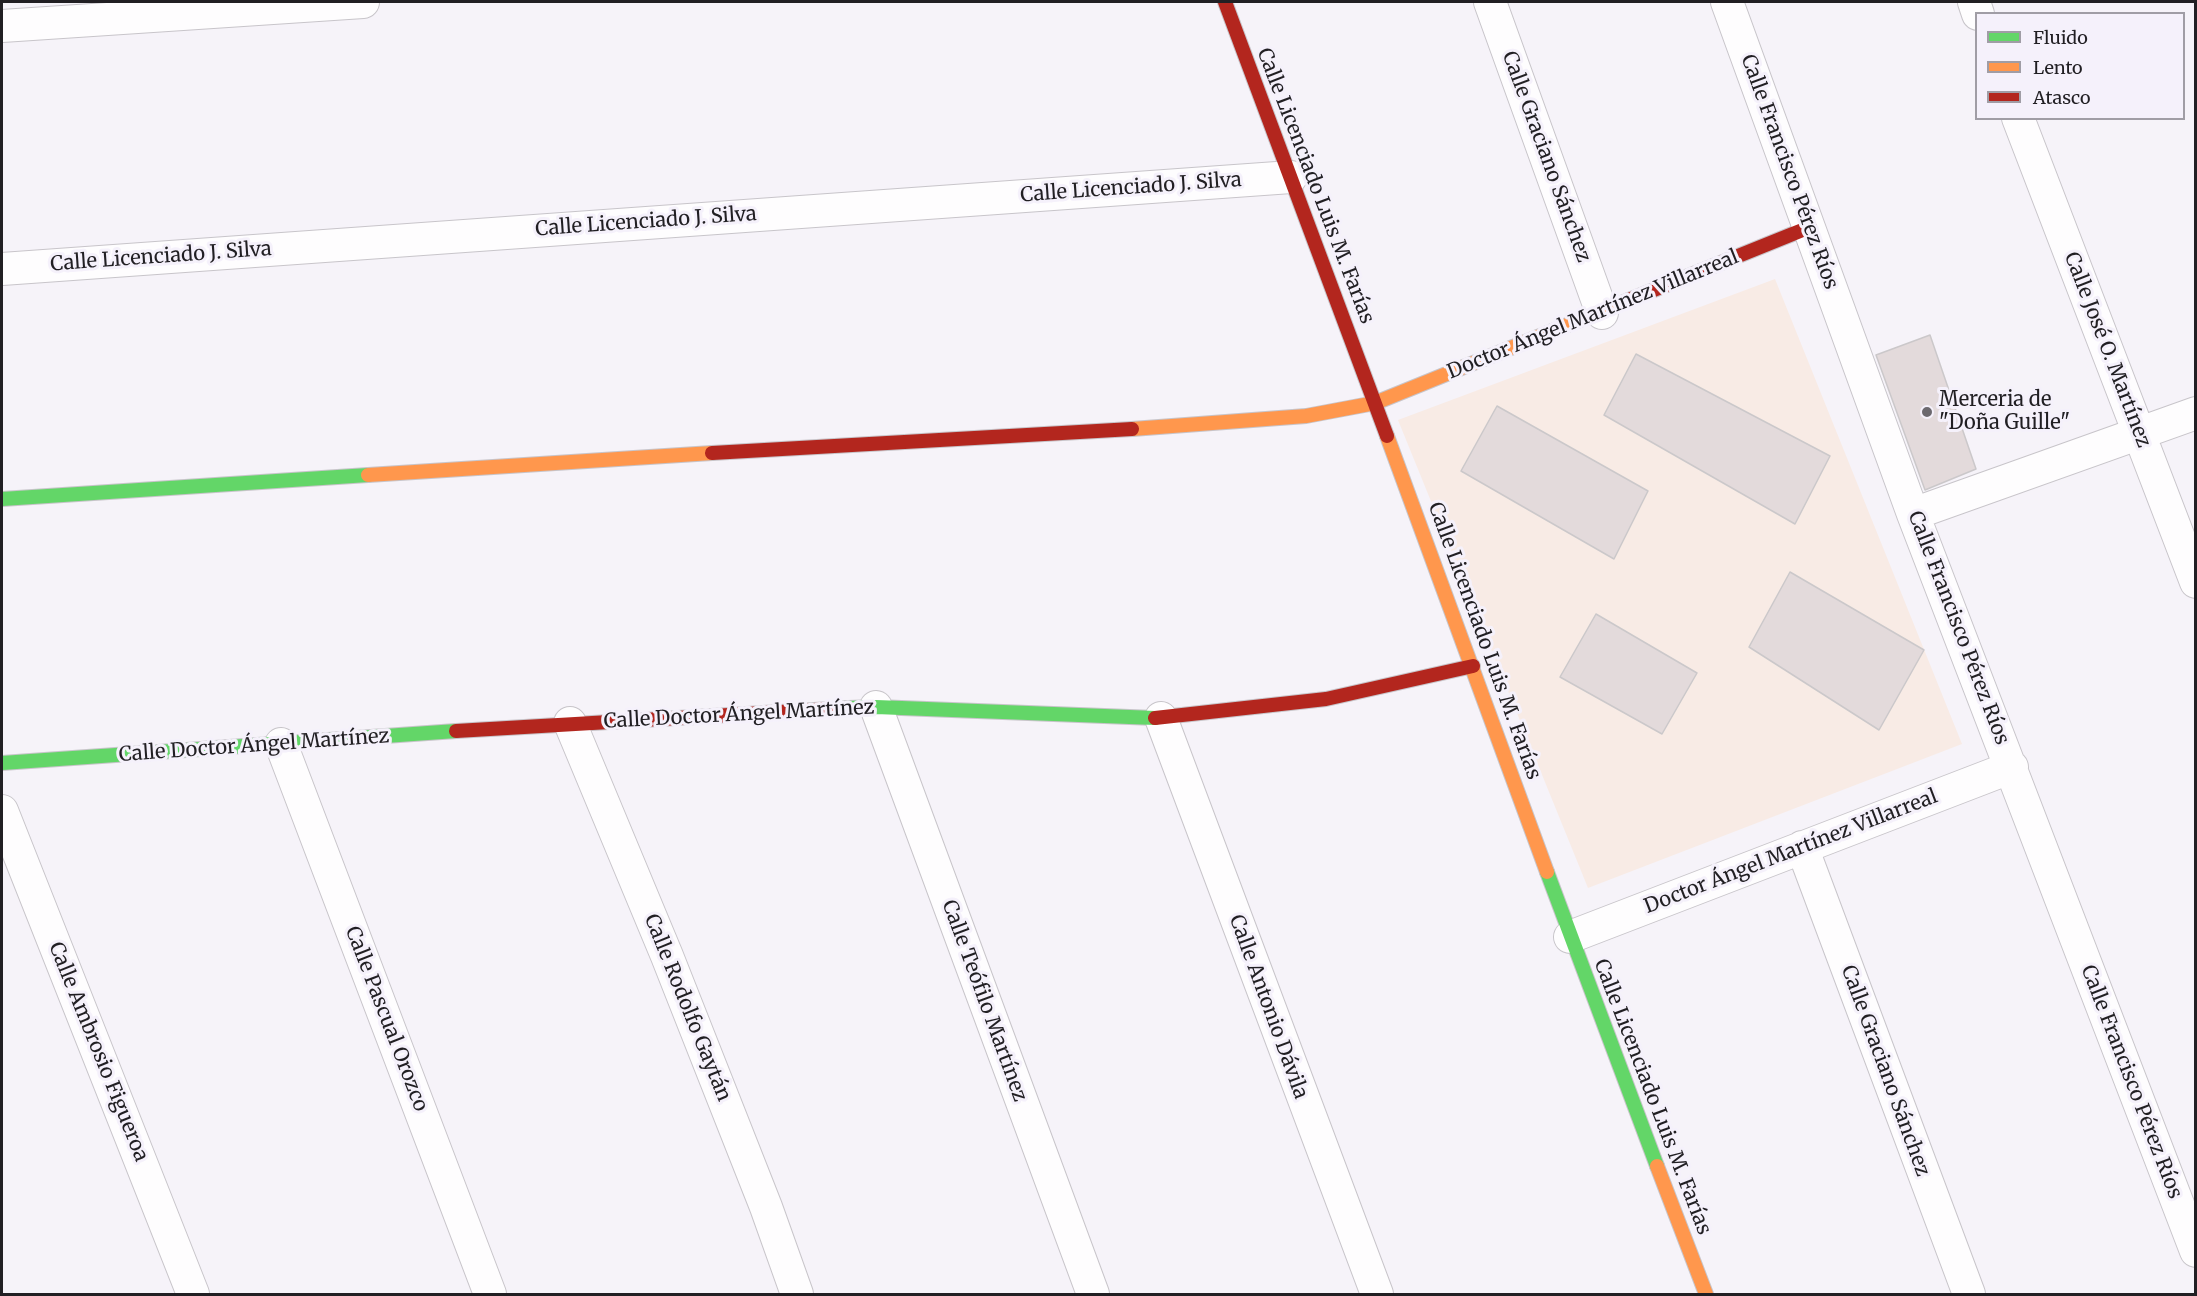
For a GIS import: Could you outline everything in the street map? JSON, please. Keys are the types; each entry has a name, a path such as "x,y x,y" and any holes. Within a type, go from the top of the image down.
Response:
{"street":[{"path":"2,26 363,2"},
{"name":"Calle Licenciado Luis M. Farías","path":"1225,2 1376,403 1570,937 1706,1294"},
{"name":"Calle Graciano Sánchez","path":"1490,2 1602,313"},
{"name":"Calle Francisco Pérez Ríos","path":"1727,2 1913,514 2196,1251"},
{"name":"Calle José O. Martínez","path":"2019,120 2196,582"},
{"name":"Calle Licenciado J. Silva","path":"2,269 1291,177"},
{"name":"Doctor Ángel Martínez Villarreal","path":"2,499 1234,423 1306,416 1376,403 1810,227"},
{"path":"1913,514 2196,412"},
{"name":"Calle Doctor Ángel Martínez","path":"2,763 570,723 876,707 1161,718 1326,699 1473,666"},
{"name":"Calle Teófilo Martínez","path":"876,707 1093,1294"},
{"name":"Calle Antonio Dávila","path":"1161,718 1377,1294"},
{"name":"Calle Rodolfo Gaytán","path":"570,723 668,956 766,1207 797,1294"},
{"name":"Calle Pascual Orozco","path":"281,744 490,1294"},
{"name":"Doctor Ángel Martínez Villarreal","path":"1570,937 2012,767"},
{"name":"Calle Ambrosio Figueroa","path":"2,810 193,1294"},
{"name":"Calle Graciano Sánchez","path":"1802,847 1969,1294"}],"shaded area":[{"path":"1775,279 1962,744 1588,888 1398,420"}],"building":[{"name":"Merceria de \"Doña Guille\"","path":"1930,335 1976,469 1925,490 1876,355"},
{"path":"1636,354 1830,456 1795,524 1604,415"},
{"path":"1497,406 1648,491 1614,559 1461,471"},
{"path":"1790,572 1924,650 1879,730 1749,647"},
{"path":"1596,614 1697,673 1662,734 1560,677"}],"traffic: fast":[{"path":"2,499 368,475"},
{"path":"848,708 876,707 1155,718"},
{"path":"2,763 456,731"},
{"path":"1547,872 1657,1166"}],"traffic: slow":[{"path":"1132,429 1306,416 1375,403 1629,300"},
{"path":"1387,436 1547,872"},
{"path":"368,475 712,453"},
{"path":"1657,1166 1706,1294"}],"traffic: jam":[{"path":"1225,2 1387,436"},
{"path":"1629,300 1810,227"},
{"path":"712,453 1132,429"},
{"path":"1155,718 1326,699 1473,666"},
{"path":"456,731 848,708"}],"place":[{"name":"Merceria de \"Doña Guille\"","path":"1927,412"}]}
